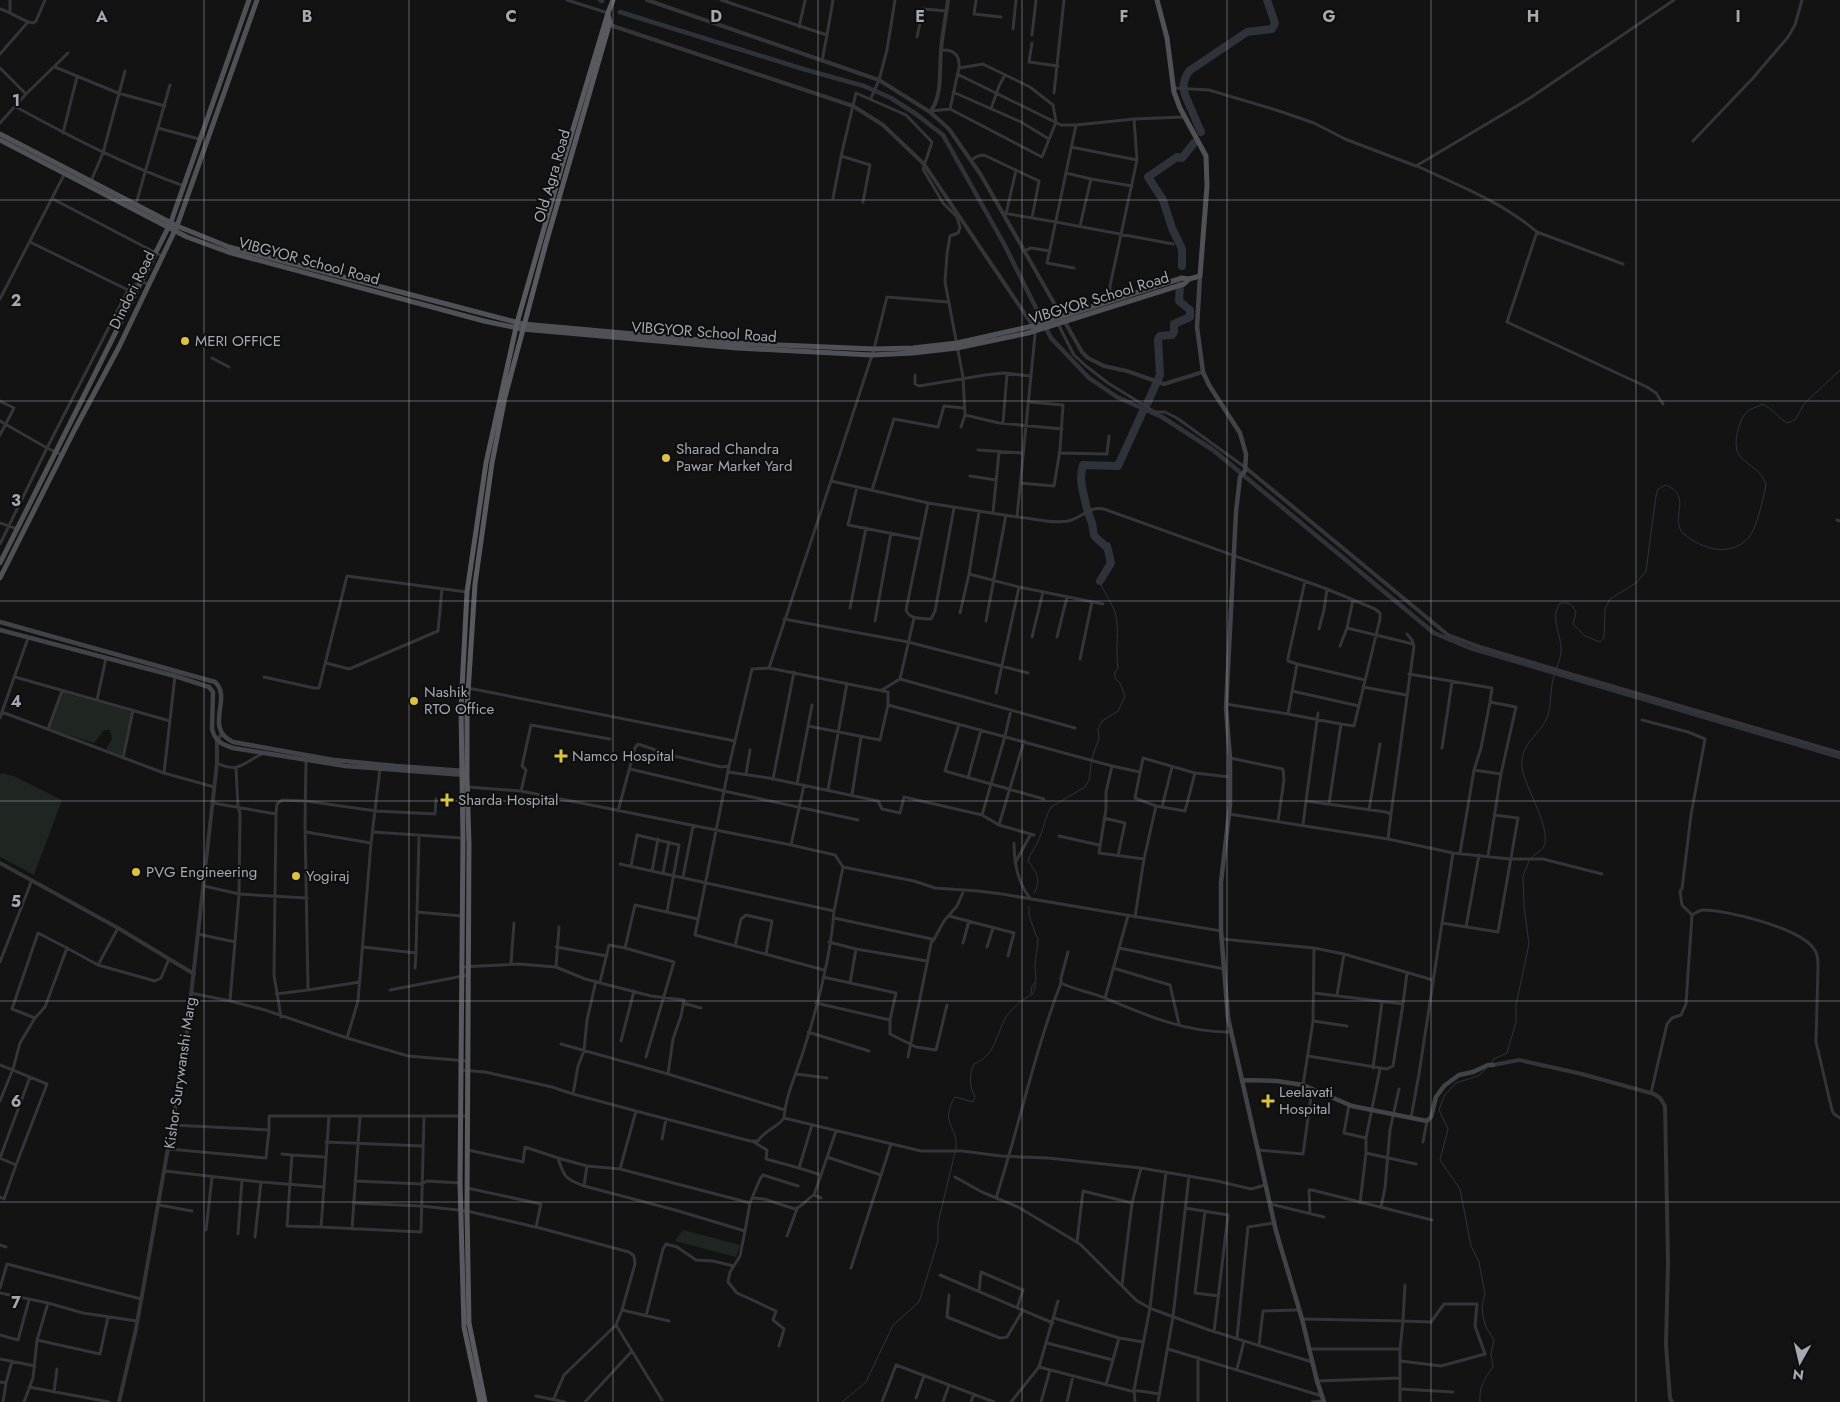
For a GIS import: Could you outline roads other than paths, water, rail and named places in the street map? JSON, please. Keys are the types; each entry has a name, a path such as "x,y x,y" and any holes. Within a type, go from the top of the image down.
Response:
{"highway":[{"path":"480,1402 464,1327 464,1211 467,1188 469,845 465,817 461,698 467,592 486,463 520,326 607,24 612,0"},
{"path":"464,773 472,619 479,550 496,444 505,397 518,346 520,326"},
{"path":"465,817 463,838 460,1034 460,1183 464,1211 469,1323 485,1402"},
{"path":"461,1004 467,1004"},
{"path":"460,1034 467,1034"}],"main road":[{"path":"0,563 21,530 56,452 170,225 249,0"},
{"name":"Dindori Road","path":"0,578 21,530 119,347 176,228 257,0"},
{"path":"1158,0 1165,30"},
{"path":"1161,0 1174,88 1180,108 1206,156 1208,170 1197,327 1203,372 1209,385 1240,433 1246,449 1245,469 1240,477 1236,512 1226,704 1230,778 1229,814 1221,882 1221,931 1228,1018 1274,1223 1302,1319 1317,1381 1324,1400"},
{"path":"0,134 170,225"},
{"path":"0,140 91,181 136,204 170,225"},
{"name":"VIBGYOR School Road","path":"170,225 228,252 520,326 706,343 873,352 957,346 1041,326 1182,278 1189,279 1200,276"},
{"path":"0,622 215,682 220,691 218,720 222,734 233,742 334,760 464,773"},
{"path":"0,630 205,685 213,692 212,729 217,740 233,748 345,766 464,773"},
{"path":"1242,1080 1277,1081 1303,1085 1349,1104 1427,1122 1436,1097 1444,1086 1459,1075 1488,1065 1494,1065"}],"street":[{"path":"10,0 10,11"},
{"path":"0,9 10,11 28,22 35,23 45,0"},
{"path":"567,0 608,13"},
{"path":"647,0 879,80 930,112 949,129 971,160 1004,214 1074,355 1108,383 1143,405 1155,412 1165,412 1192,427 1448,635 1536,664 1840,752"},
{"path":"721,0 827,35"},
{"path":"799,27 803,0"},
{"path":"822,61 833,0"},
{"path":"871,96 879,80 887,50 895,0"},
{"path":"930,112 936,105 948,0"},
{"path":"976,0 974,14 1001,17"},
{"path":"1013,29 1016,0"},
{"path":"1032,35 1036,0"},
{"path":"1054,93 1064,0"},
{"path":"1416,166 1530,98 1674,0"},
{"path":"1693,141 1753,78 1788,37 1795,25 1802,0"},
{"path":"917,37 923,9 946,11"},
{"path":"0,54 28,22"},
{"path":"607,24 853,106 883,125 924,164 1034,328 1017,517"},
{"path":"1032,43 1029,62 1058,66"},
{"path":"941,50 950,49 958,58 959,68 950,109"},
{"path":"0,123 16,108 26,94 68,53"},
{"path":"930,112 950,109 1042,157 1056,122 1053,105 1030,87 983,64 959,68"},
{"path":"55,67 118,93 165,106"},
{"path":"0,68 26,94"},
{"path":"91,181 102,152 125,71"},
{"path":"957,74 1061,125 1185,117"},
{"path":"991,109 996,93 1006,75"},
{"path":"63,132 77,77"},
{"path":"136,204 170,85"},
{"path":"1174,88 1195,89 1222,94 1314,123 1345,139 1416,166 1482,196 1526,222 1537,232 1623,264"},
{"path":"953,92 1021,122 1049,139"},
{"path":"833,198 856,93 871,96 906,115 932,142 923,169 943,203 956,217 960,228 958,233 950,236 945,282 963,377 965,416 961,427"},
{"path":"16,108 145,172 184,186"},
{"path":"1110,304 1110,286 1137,160 1134,119"},
{"path":"1074,268 1047,262 1076,125"},
{"path":"158,128 200,140"},
{"path":"1071,146 1137,160"},
{"path":"971,160 984,155 1039,181 1032,218"},
{"path":"841,156 870,165 863,202"},
{"path":"1004,214 1016,170"},
{"path":"0,299 66,171"},
{"path":"1066,173 1132,186"},
{"path":"1080,226 1091,179"},
{"path":"53,199 163,256"},
{"path":"1004,214 1173,244"},
{"path":"1537,232 1507,322 1647,387 1656,393 1663,404"},
{"path":"30,242 128,290"},
{"path":"1024,251 1031,248 1050,251"},
{"path":"0,544 46,448 128,290 141,282 149,285"},
{"path":"769,668 873,352 886,297 948,302"},
{"path":"1058,321 1088,358 1104,366 1128,371 1164,384 1203,372"},
{"path":"212,358 229,367"},
{"path":"915,375 915,384 919,386 959,380 963,377 1007,374 1030,376"},
{"path":"1004,423 1008,386 1007,374"},
{"path":"0,401 14,408 0,435"},
{"path":"1020,483 1054,486 1060,453 1063,405 1028,402"},
{"path":"872,490 894,420 938,427 944,406 964,408"},
{"path":"965,416 1025,426 1062,429"},
{"path":"0,421 46,448 62,454"},
{"path":"1060,453 1107,454 1109,436"},
{"path":"978,450 1023,452"},
{"path":"993,514 999,452"},
{"path":"970,476 996,480"},
{"path":"831,481 928,503 1017,517 1066,521 1089,510 1104,509 1327,589 1379,612 1380,619 1354,726 1317,718 1226,704"},
{"path":"857,487 848,525 920,539"},
{"path":"928,503 906,610 907,614 914,618 931,619 934,611 954,508"},
{"path":"960,613 969,574 979,512"},
{"path":"986,621 1006,515"},
{"path":"0,523 21,530"},
{"path":"850,608 866,528"},
{"path":"875,621 891,533"},
{"path":"969,574 1019,587 1103,604"},
{"path":"264,677 319,688 347,576 467,592"},
{"path":"1304,581 1288,661 1365,680"},
{"path":"996,693 1019,587"},
{"path":"326,663 349,669 354,668 438,631 442,589"},
{"path":"1319,629 1327,589"},
{"path":"1032,637 1043,592"},
{"path":"1058,637 1066,597"},
{"path":"1340,646 1347,628 1353,600"},
{"path":"1080,659 1092,602"},
{"path":"882,690 900,679 914,618"},
{"path":"784,619 908,642 1028,673"},
{"path":"1347,628 1413,644"},
{"path":"1388,839 1406,694 1414,646 1407,634"},
{"path":"0,718 28,638"},
{"path":"97,700 106,658"},
{"path":"1288,714 1297,664"},
{"path":"808,726 880,740 888,705 888,692 794,672 769,668 752,669 728,766 695,935 824,970"},
{"path":"773,779 794,672"},
{"path":"1409,674 1492,688 1481,748 1474,770 1460,853"},
{"path":"164,773 175,676"},
{"path":"14,677 170,721"},
{"path":"900,679 1074,728"},
{"path":"1442,748 1452,682"},
{"path":"828,790 847,683"},
{"path":"1363,687 1406,694"},
{"path":"468,688 734,741"},
{"path":"48,730 62,690"},
{"path":"1292,690 1359,706"},
{"path":"1488,856 1501,774 1516,707 1490,702"},
{"path":"797,784 812,705"},
{"path":"888,705 1140,772"},
{"path":"123,758 133,710"},
{"path":"982,814 1011,710"},
{"path":"2,712 164,773 214,787"},
{"path":"1303,825 1318,713"},
{"path":"1642,720 1688,732 1705,739 1691,815 1680,892 1682,905 1692,914"},
{"path":"958,724 946,771 1044,799"},
{"path":"1329,804 1341,724"},
{"path":"521,792 526,770 522,766 531,725 610,739"},
{"path":"968,778 982,730"},
{"path":"217,740 222,734"},
{"path":"852,795 861,737"},
{"name":"Kishor Surywanshi Marg","path":"119,1402 142,1298 184,1058 213,803 217,740"},
{"path":"999,825 1024,741"},
{"path":"618,811 635,748 638,744 670,755 721,767 728,766"},
{"path":"1369,810 1380,744"},
{"path":"746,774 750,750"},
{"path":"217,763 225,767 236,768 265,752"},
{"path":"1196,773 1185,811 1156,806 1135,798 1143,758 1196,773 1230,778"},
{"path":"1230,758 1283,769 1284,780 1278,821"},
{"path":"306,760 308,990"},
{"path":"1112,766 1106,792 1099,853 1144,859"},
{"path":"1162,807 1172,767"},
{"path":"230,1001 239,894 240,814 236,768"},
{"path":"347,1038 358,1001 371,843 380,769"},
{"path":"630,769 858,820"},
{"path":"1474,770 1501,774"},
{"path":"728,772 773,779 878,801 882,809 900,814 904,797 982,814 999,825 1032,835 1015,864"},
{"path":"791,845 804,785"},
{"path":"464,786 521,792 791,845 835,855 844,867 914,881 935,888 978,890 1221,931"},
{"path":"281,1017 274,975 277,804 282,800 306,801 376,811 435,814 436,799"},
{"path":"1306,801 1391,814"},
{"path":"213,803 276,814"},
{"path":"1135,917 1144,859 1156,806"},
{"path":"1229,814 1388,839 1453,852 1510,859 1541,859 1602,874"},
{"path":"1442,923 1498,932 1518,818 1494,815"},
{"path":"1104,818 1125,822 1118,856"},
{"path":"682,877 693,826"},
{"path":"306,832 371,843"},
{"path":"373,832 419,837 463,838"},
{"path":"630,866 637,835 679,845 667,912"},
{"path":"1060,836 1099,845"},
{"path":"415,968 419,837"},
{"path":"652,870 658,839"},
{"path":"663,873 669,842"},
{"path":"1014,843 1015,864 1021,886 1030,899"},
{"path":"1411,1118 1453,852"},
{"path":"1466,927 1478,855"},
{"path":"0,862 118,928 194,974"},
{"path":"620,864 834,911"},
{"path":"460,1070 485,1072 552,1087 636,1111 758,1141 763,1133 781,1122 784,1118 823,977 834,911 844,867"},
{"path":"0,962 1,955 32,880"},
{"path":"204,886 239,894 307,898"},
{"path":"908,1057 927,961 933,941 944,921 957,906 964,890"},
{"path":"625,948 635,905 698,919"},
{"path":"1692,914 1701,910 1744,916 1795,934 1814,949 1817,955 1818,967 1816,1042 1832,1110 1840,1118"},
{"path":"417,912 462,916"},
{"path":"1651,1093 1667,1024 1672,1018 1680,1015 1686,1004 1692,914"},
{"path":"736,946 741,919 746,915 772,921 766,954"},
{"path":"949,916 1014,933 1008,956"},
{"path":"1105,998 1128,916"},
{"path":"834,918 932,939 933,941"},
{"path":"963,943 969,921"},
{"path":"511,964 514,923"},
{"path":"556,967 559,927"},
{"path":"98,966 118,928"},
{"path":"987,947 993,928"},
{"path":"35,1018 12,1009 38,933 98,966 155,980 161,978 169,958"},
{"path":"198,934 235,942"},
{"path":"1222,939 1314,948 1344,954 1433,980"},
{"path":"829,942 856,949 927,961"},
{"path":"573,1094 578,1066 584,1051 587,1020 609,945 674,962 646,1057"},
{"path":"556,947 606,956"},
{"path":"0,1102 13,1069 20,1043 35,1018 45,1007 66,948"},
{"path":"363,948 416,953"},
{"path":"1119,948 1224,969"},
{"path":"1303,1085 1313,1021 1314,948"},
{"path":"850,982 856,949"},
{"path":"996,1198 1048,1018 1061,983 1060,978 1068,952"},
{"path":"1337,995 1344,954"},
{"path":"461,967 511,964 556,967 585,979 634,991 684,1000 673,1039 668,1074"},
{"path":"1113,968 1170,985 1179,1025"},
{"path":"1308,1056 1380,1069 1387,1069 1393,1066 1407,973"},
{"path":"390,990 468,975"},
{"path":"823,977 896,993 890,1020 890,1034 916,1047 936,1050 947,1005"},
{"path":"276,994 360,982"},
{"path":"1061,983 1179,1025 1212,1032 1231,1032"},
{"path":"620,1041 634,991"},
{"path":"191,993 265,1010 281,1017 408,1056 467,1061"},
{"path":"1314,993 1403,1004"},
{"path":"1373,1068 1382,1002"},
{"path":"683,1003 701,1008"},
{"path":"816,1003 890,1020"},
{"path":"1313,1021 1347,1026"},
{"path":"808,1032 869,1051"},
{"path":"561,1044 605,1055 785,1110"},
{"path":"1494,1065 1519,1060 1582,1074 1651,1093 1660,1098 1665,1106 1668,1262 1666,1345 1670,1398 1672,1402"},
{"path":"0,1065 47,1084 4,1199 0,1197"},
{"path":"1360,1202 1366,1138 1380,1069"},
{"path":"796,1074 828,1078"},
{"path":"16,1165 0,1158 30,1077"},
{"path":"1258,1150 1303,1154 1312,1089"},
{"path":"1381,1207 1385,1188 1390,1130 1399,1089"},
{"path":"1349,1104 1344,1133 1366,1138"},
{"path":"620,1169 636,1111"},
{"path":"169,1149 266,1158 269,1116 467,1116"},
{"path":"321,1228 328,1116"},
{"path":"352,1229 360,1116"},
{"path":"292,1155 287,1226 421,1232 424,1116"},
{"path":"662,1139 666,1118"},
{"path":"784,1118 921,1151 962,1151 1141,1168 1251,1189 1266,1184"},
{"path":"1423,1142 1427,1122"},
{"path":"173,1125 269,1130"},
{"path":"799,1168 812,1125"},
{"path":"788,1236 797,1208 814,1195 836,1131"},
{"path":"752,1141 767,1150 766,1159 821,1175"},
{"path":"326,1142 423,1146"},
{"path":"851,1268 891,1144"},
{"path":"467,1150 523,1162 524,1147 587,1166 620,1169 750,1203"},
{"path":"1366,1153 1416,1164"},
{"path":"282,1154 325,1157"},
{"path":"827,1157 881,1175"},
{"path":"558,1158 564,1175 569,1181 745,1231"},
{"path":"584,1186 587,1166"},
{"path":"1122,1286 1132,1203 1141,1168"},
{"path":"165,1171 324,1187"},
{"path":"1135,1402 1134,1390 1150,1308 1166,1172"},
{"path":"779,1346 784,1329 773,1320 776,1311 737,1293 728,1282 728,1277 740,1256 750,1203 760,1178 763,1175 798,1186"},
{"path":"1158,1402 1173,1317 1189,1176"},
{"path":"206,1230 212,1177"},
{"path":"955,1177 1018,1207 1077,1242 1137,1302 1214,1332 1312,1362"},
{"path":"238,1234 242,1180"},
{"path":"355,1181 422,1184 427,1182 460,1183"},
{"path":"255,1237 262,1182"},
{"path":"467,1188 541,1204 536,1227"},
{"path":"1310,1212 1309,1190 1381,1207 1404,1215 1432,1220"},
{"path":"1077,1242 1081,1191 1132,1203"},
{"path":"814,1195 821,1198"},
{"path":"753,1198 757,1197 797,1208"},
{"path":"353,1203 421,1206 464,1211 536,1227 632,1253 635,1264 616,1325 564,1375 554,1398"},
{"path":"1270,1204 1310,1212 1324,1217"},
{"path":"159,1205 192,1211"},
{"path":"1185,1208 1228,1215 1214,1332"},
{"path":"1205,1211 1195,1293 1218,1296"},
{"path":"1237,1338 1248,1227 1274,1223"},
{"path":"646,1316 666,1244 677,1247 696,1260 713,1261 734,1266"},
{"path":"0,1245 6,1247"},
{"path":"0,1288 7,1264 142,1298"},
{"path":"978,1291 981,1272 1023,1290 1017,1308"},
{"path":"940,1275 1053,1323"},
{"path":"1400,1402 1400,1349 1405,1285"},
{"path":"0,1293 48,1303 83,1313 137,1320"},
{"path":"949,1295 947,1317 1000,1338 1007,1337 1023,1310"},
{"path":"0,1335 18,1340 29,1300"},
{"path":"1011,1402 1039,1368 1058,1301"},
{"path":"24,1402 35,1366 37,1340 48,1303"},
{"path":"1302,1319 1431,1322 1444,1304 1477,1304 1475,1326 1485,1354 1441,1366 1401,1361"},
{"path":"622,1310 669,1321"},
{"path":"1259,1345 1263,1311 1299,1310"},
{"path":"37,1340 100,1354 108,1317"},
{"path":"1054,1318 1119,1338 1143,1342"},
{"path":"616,1325 662,1400"},
{"path":"1106,1385 1119,1338"},
{"path":"1237,1369 1244,1340"},
{"path":"1047,1344 1113,1360"},
{"path":"1168,1349 1237,1369 1324,1400"},
{"path":"1308,1349 1400,1349"},
{"path":"585,1402 632,1351"},
{"path":"1198,1357 1198,1402"},
{"path":"0,1359 35,1366"},
{"path":"3,1402 12,1361"},
{"path":"882,1402 896,1365 994,1402"},
{"path":"1039,1368 1131,1391 1160,1394"},
{"path":"54,1392 57,1370"},
{"path":"1041,1402 1050,1370"},
{"path":"916,1398 924,1376"},
{"path":"1067,1402 1073,1376"},
{"path":"1317,1381 1400,1378"},
{"path":"0,1382 6,1383"},
{"path":"943,1402 949,1385"},
{"path":"29,1387 109,1402"},
{"path":"1400,1389 1453,1392"},
{"path":"971,1402 974,1394"},
{"path":"536,1396 554,1398 565,1402"},
{"path":"1312,1402 1324,1400"}],"waterway":[{"path":"1201,132 1185,95 1184,85 1186,77 1189,71 1247,32 1272,29 1275,23 1267,0"},
{"path":"620,12 864,86 891,98 916,114 943,135 1004,244 1051,338 1089,378 1117,397 1162,417 1213,450 1434,633 1470,648 1840,757"},
{"path":"1182,266 1182,249 1172,228 1163,200 1148,177 1177,157 1182,158 1194,143"},
{"path":"1147,404 1160,375 1158,339 1160,336 1172,335 1174,324 1190,317 1190,310 1179,301 1180,286"},
{"path":"1531,858 1543,848 1545,831 1524,776 1522,759 1527,746 1545,722 1549,712 1553,681 1561,652 1556,622 1559,604 1567,603 1573,607 1576,612 1573,624 1585,636 1600,642 1604,638 1605,609 1610,599 1636,583 1646,571 1656,496 1658,489 1666,485 1674,490 1678,496 1680,502 1678,522 1684,534 1691,540 1717,549 1735,547 1743,543 1750,536 1755,525 1766,484 1760,474 1737,452 1737,432 1742,419 1749,410 1763,404 1787,423 1795,420 1804,404 1840,370"},
{"path":"1100,581 1111,563 1107,546 1094,535 1082,485 1083,465 1118,466 1143,411"},
{"path":"1034,893 1038,880 1028,861 1039,839 1049,811 1051,807 1085,787 1089,780 1092,758 1099,738 1098,729 1102,721 1118,711 1125,696 1120,683 1115,678 1115,672 1118,668 1115,612 1100,581"},
{"path":"1491,1063 1494,1059 1507,1053 1516,1022 1516,1005 1529,944 1524,906 1523,876 1529,861"},
{"path":"842,1402 866,1382 893,1325 917,1304 920,1299 938,1241 938,1223 956,1148 955,1136 949,1117 951,1105 955,1097 973,1102 975,1097 970,1080 974,1064 991,1050 1006,1017 1018,1004 1033,994 1036,981 1035,963 1038,938 1029,915 1029,906"},
{"path":"1031,994 1032,986 1035,982"},
{"path":"1480,1402 1480,1392 1483,1383 1493,1367 1491,1354 1494,1340 1486,1327 1483,1316 1482,1306 1485,1294 1479,1262 1471,1246 1460,1189 1440,1160 1448,1129 1439,1110 1444,1096 1456,1083 1478,1076 1487,1068"}],"place":[{"name":"MERI OFFICE","path":"185,341"},
{"name":"Sharad Chandra Pawar Market Yard","path":"666,458"},
{"name":"Nashik RTO Office","path":"414,701"},
{"name":"Namco Hospital","path":"561,756"},
{"name":"Sharda Hospital","path":"447,800"},
{"name":"PVG Engineering","path":"136,872"},
{"name":"Yogiraj","path":"296,876"},
{"name":"Leelavati Hospital","path":"1268,1101"}]}
